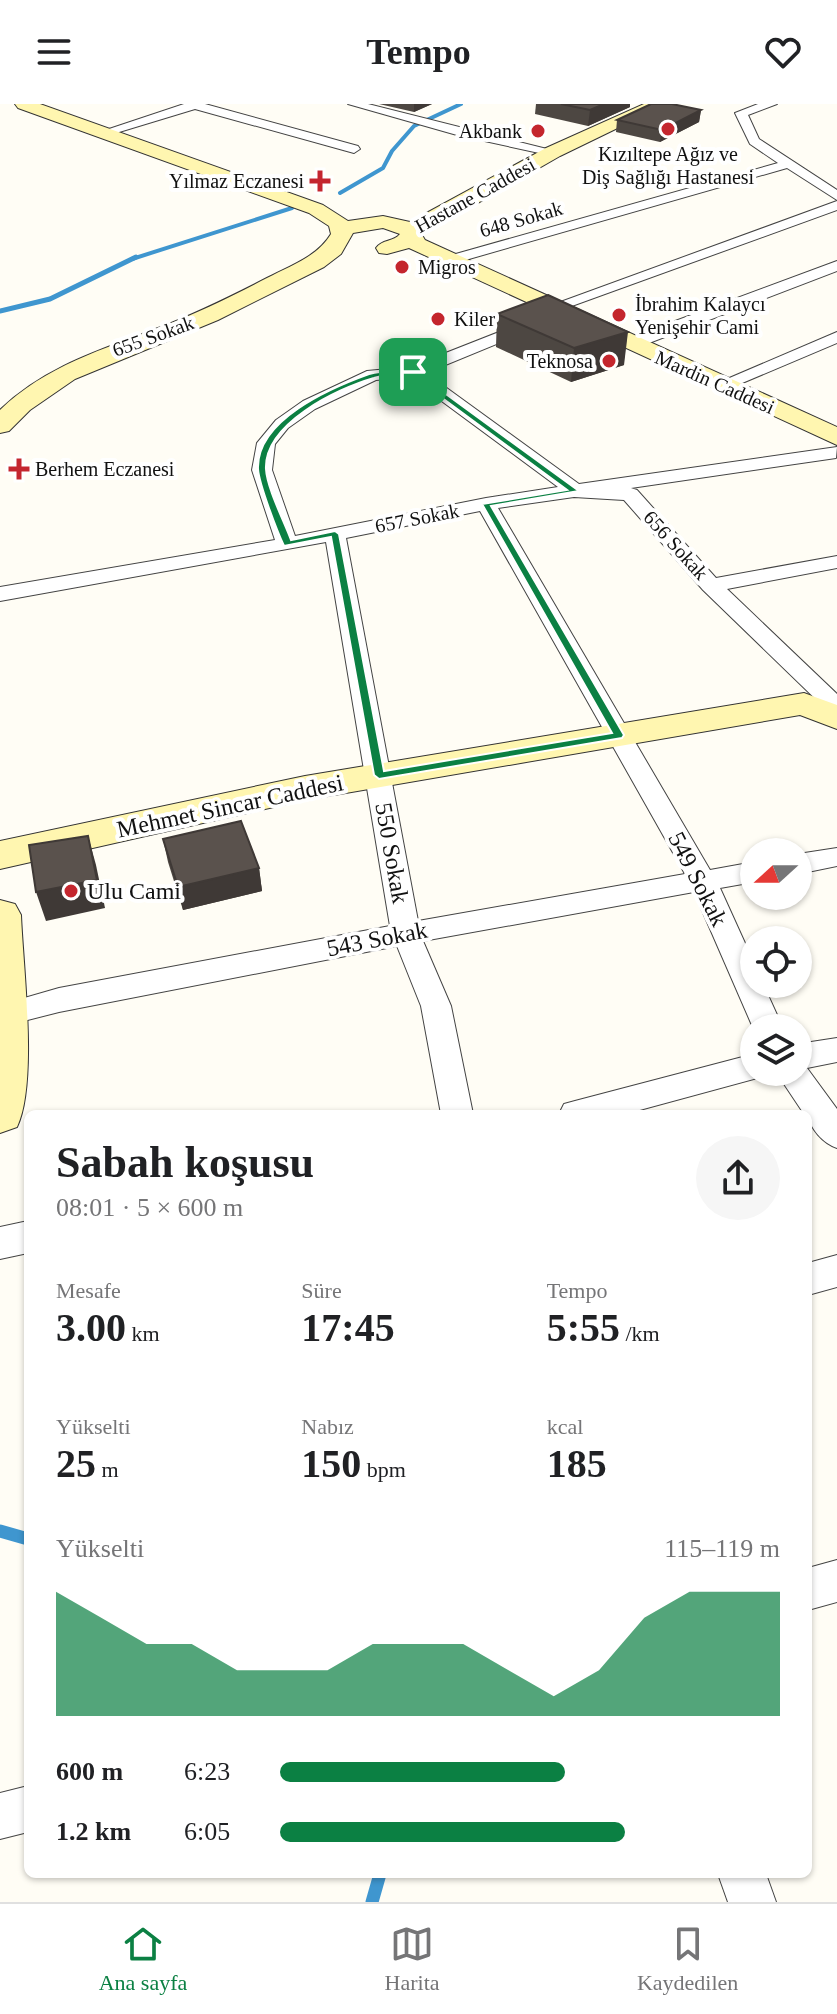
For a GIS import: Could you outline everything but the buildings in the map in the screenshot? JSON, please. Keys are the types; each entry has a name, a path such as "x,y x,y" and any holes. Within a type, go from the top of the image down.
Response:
{"main road":[{"name":"Mardin Caddesi","path":"24,104 323,195 372,222"},
{"name":"Mardin Caddesi","path":"50,104 316,209 339,223 361,245 630,344 831,429"},
{"name":"Hastane Caddesi","path":"606,121 629,104"},
{"name":"Hastane Caddesi","path":"372,222 425,204 606,121 658,104"},
{"name":"Hastane Caddesi","path":"372,222 402,226 411,235 419,225 544,150"},
{"path":"372,222 352,226 361,245 404,243 411,235"},
{"name":"Mardin Caddesi","path":"411,235 417,244 549,313 837,452"},
{"name":"655 Sokak","path":"0,425 22,400 92,359 193,322 316,262 361,245"},
{"name":"Mehmet Sincar Caddesi","path":"0,855 305,788 804,704 837,718"},
{"path":"0,915 5,1080 0,1113"}],"street":[{"path":"113,130 194,104 354,149"},
{"path":"354,104 544,150"},
{"path":"771,104 741,113 754,141 837,196"},
{"name":"648 Sokak","path":"450,260 788,164"},
{"path":"287,544 262,470 266,443 282,424 309,405 373,375 413,372 549,313 837,205"},
{"path":"630,344 837,266"},
{"path":"722,385 837,337"},
{"path":"413,372 575,491"},
{"name":"657 Sokak","path":"0,594 287,544 486,504 837,452"},
{"name":"656 Sokak","path":"575,491 630,494 711,585 837,707"},
{"name":"549 Sokak","path":"486,504 703,881 762,1014"},
{"name":"550 Sokak","path":"335,534 406,934 436,1006 456,1110"},
{"path":"711,585 837,562"},
{"path":"812,861 837,857"},
{"name":"543 Sokak","path":"3,1016 59,1000 740,874"},
{"path":"812,1054 837,1050"},
{"path":"590,1110 740,1071"},
{"path":"802,1086 837,1134"},
{"path":"0,1243 24,1238"},
{"path":"812,1278 837,1271"},
{"path":"812,1588 837,1581"},
{"path":"0,1816 24,1810"},
{"path":"743,1878 752,1902"}],"waterway":[{"path":"340,193 383,168 392,151 414,126 461,104"},
{"path":"132,259 292,208"},
{"path":"0,311 50,299 136,257"},
{"path":"0,1531 24,1538"},
{"path":"372,1902 379,1878"}],"place":[{"name":"Kızıltepe Ağız ve Diş Sağlığı Hastanesi","path":"668,129"},
{"name":"Akbank","path":"538,131"},
{"name":"Yılmaz Eczanesi","path":"320,181"},
{"name":"Migros","path":"402,267"},
{"name":"İbrahim Kalaycı Yenişehir Cami","path":"619,315"},
{"name":"Kiler","path":"438,319"},
{"name":"Teknosa","path":"609,361"},
{"name":"Berhem Eczanesi","path":"19,469"},
{"name":"Ulu Cami","path":"71,891"}],"route":[{"path":"413,372 575,491 486,504 618,735 379,775 335,534 287,544 262,470 266,443 282,424 309,405 373,375 413,372"}]}
